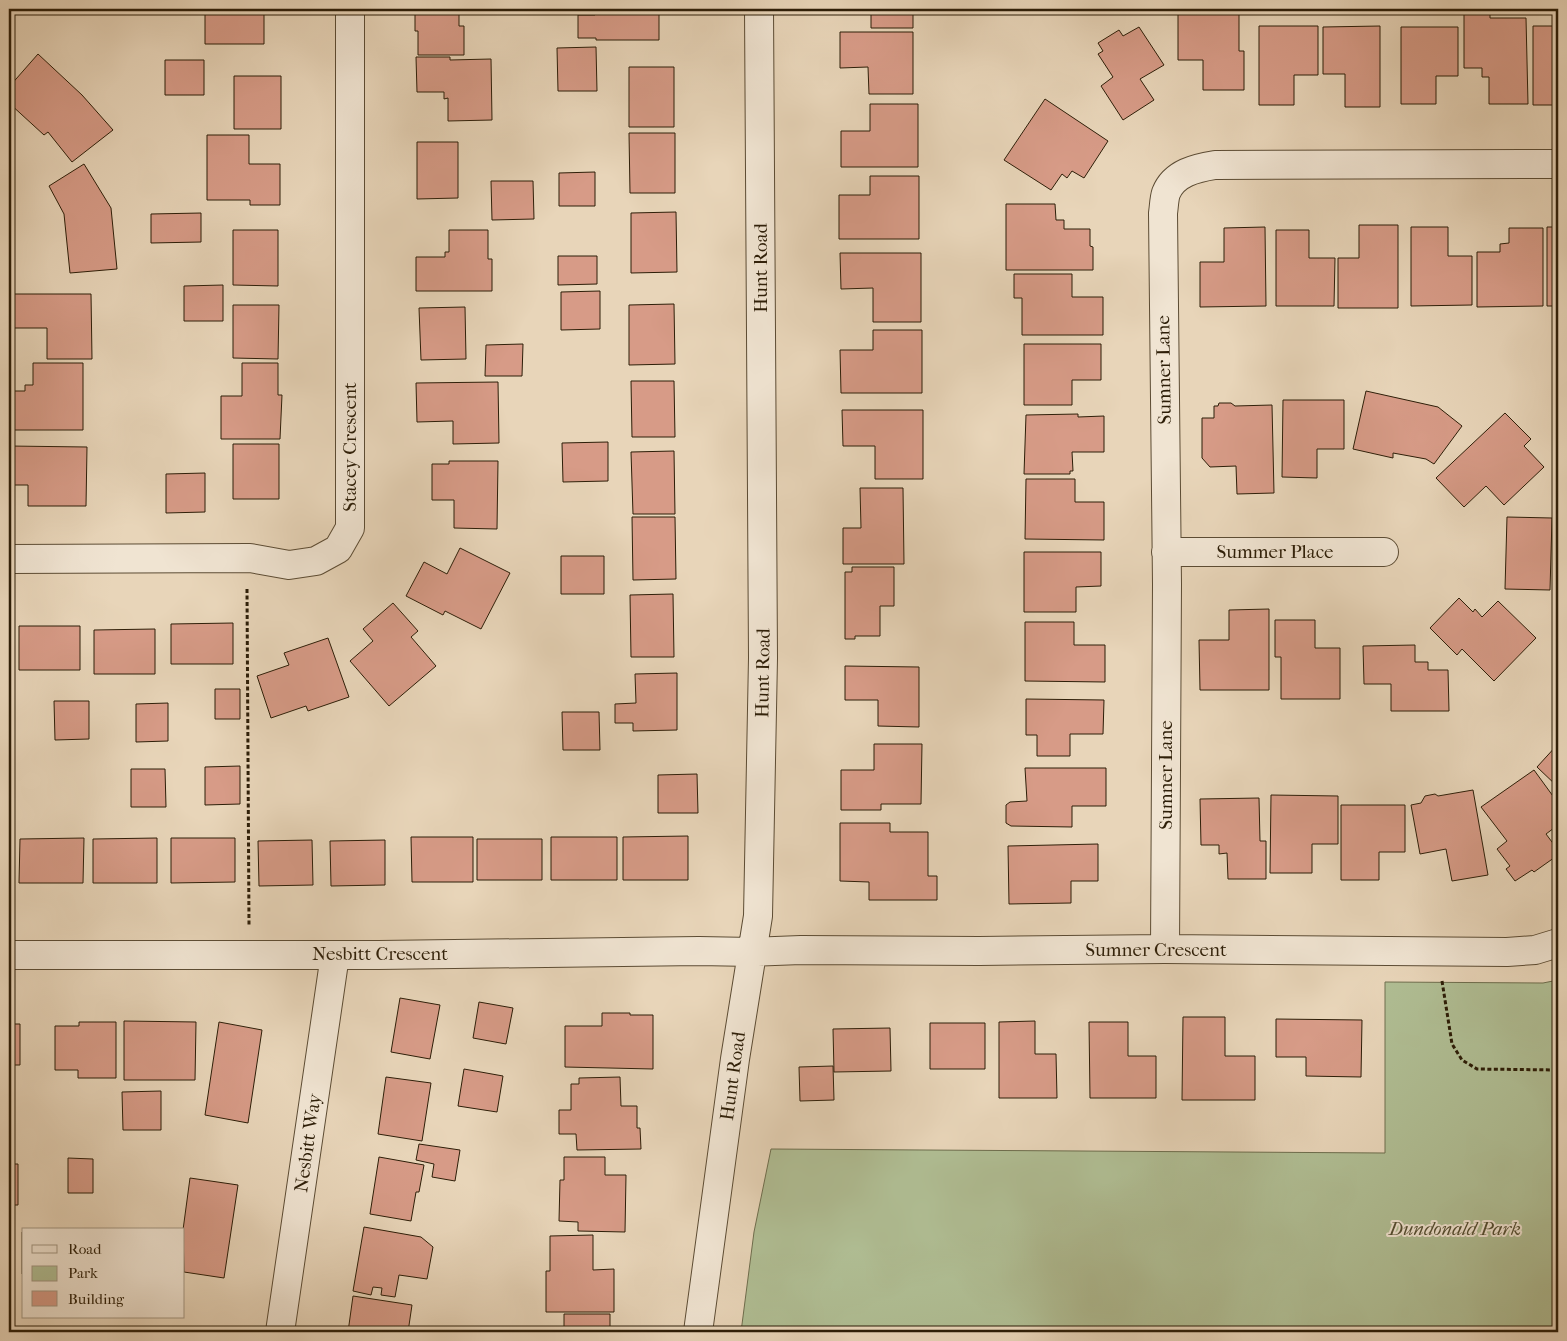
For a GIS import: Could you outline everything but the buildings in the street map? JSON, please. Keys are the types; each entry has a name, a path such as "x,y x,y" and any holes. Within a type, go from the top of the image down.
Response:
{"street":[{"name":"Stacey Crescent","path":"9,559 250,558 289,566 316,561 338,549 350,528 350,9"},
{"name":"Hunt Road","path":"698,1332 732,1078 758,916 764,658 759,9"},
{"name":"Sumner Lane","path":"1165,949 1166,552 1163,213 1166,193 1177,178 1194,168 1215,165 1558,164"},
{"name":"Summer Place","path":"1166,552 1384,552"},
{"name":"Sumner Crescent","path":"752,952 801,950 979,952 1165,949 1507,952 1536,950 1558,943"},
{"name":"Nesbitt Crescent","path":"9,955 752,952"},
{"name":"Nesbitt Way","path":"280,1332 335,955"}],"path":[{"path":"247,590 250,955"},
{"path":"1441,978 1452,1044 1462,1060 1477,1069 1558,1070"}],"green space":[{"name":"Dundonald Park","path":"1558,980 1558,1332 741,1332 754,1232 771,1149 1385,1153 1385,982 1543,983"}]}
